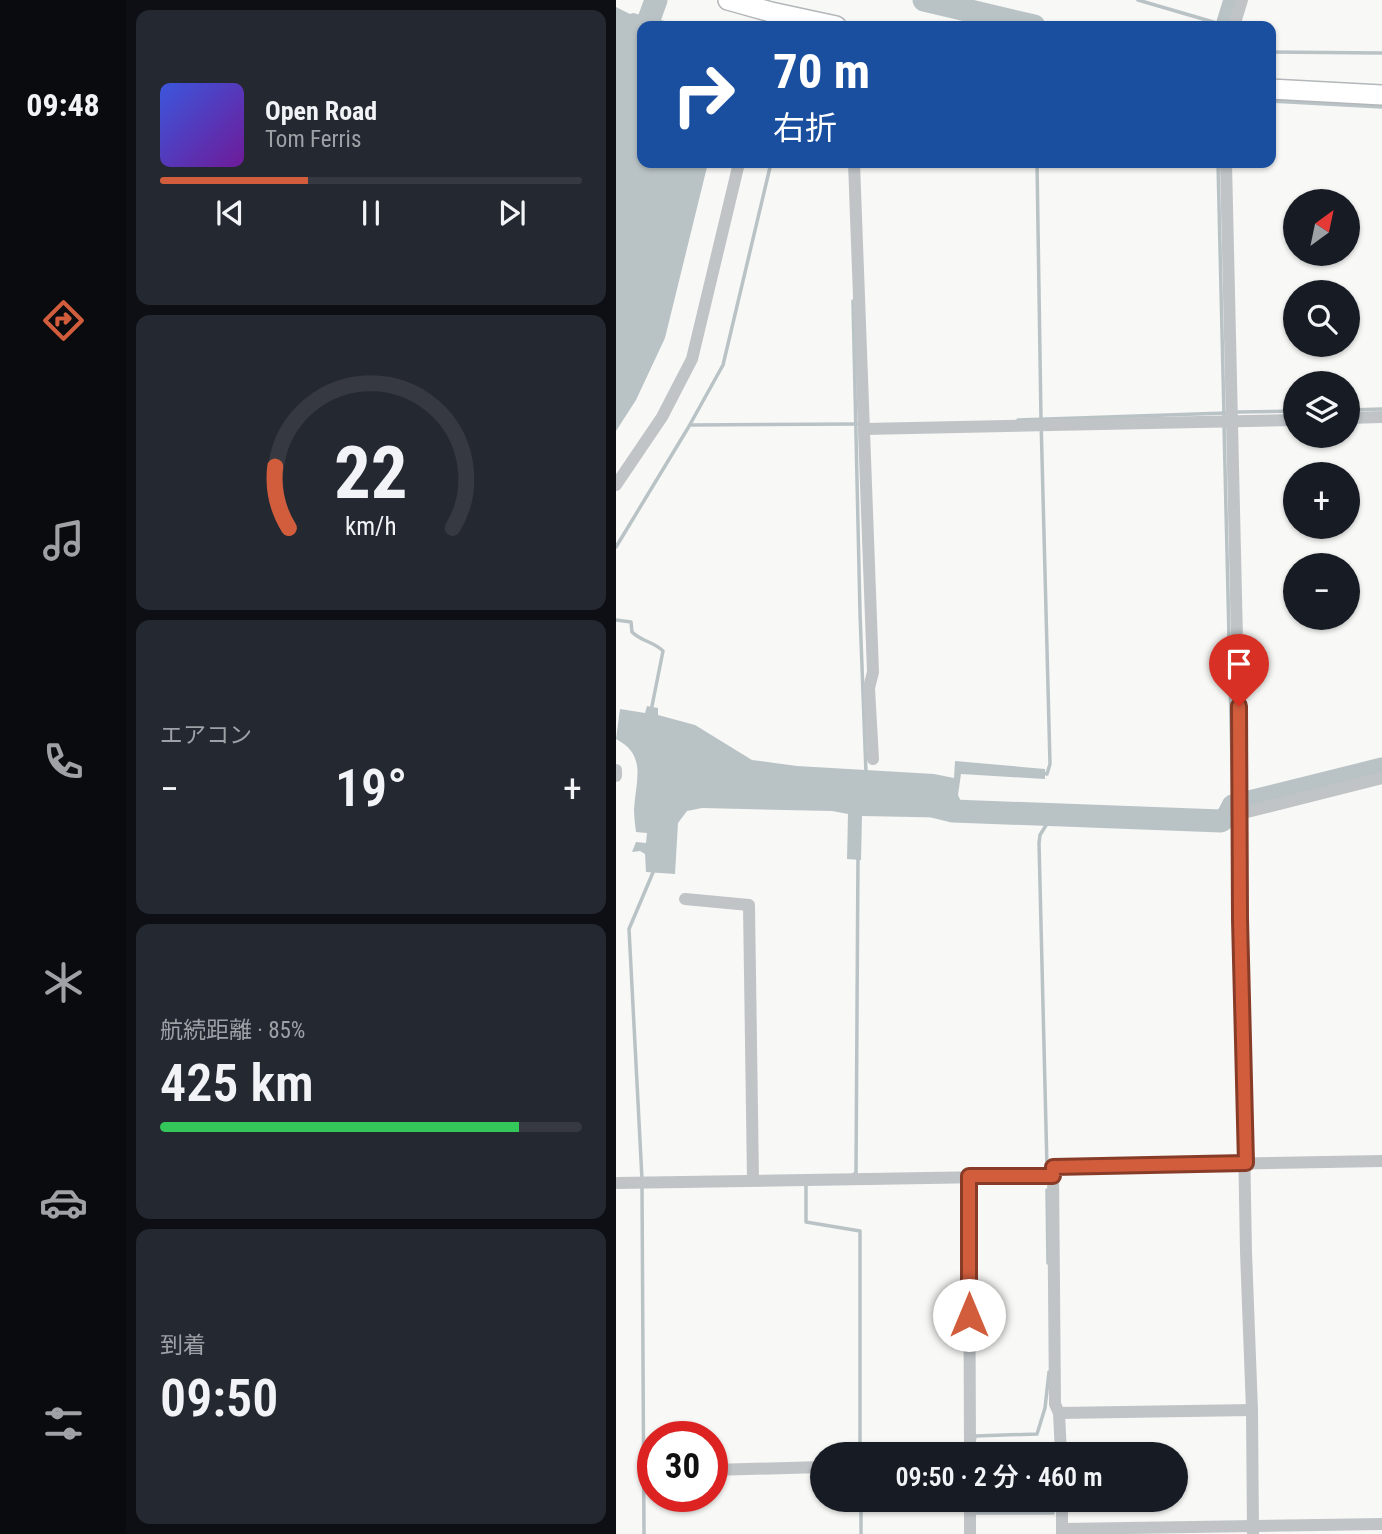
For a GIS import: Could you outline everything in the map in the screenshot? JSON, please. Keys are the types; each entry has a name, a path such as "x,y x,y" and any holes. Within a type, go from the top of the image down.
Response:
{"highway":[{"path":"728,0 770,19 789,21"},
{"path":"1276,89 1382,95"}],"street":[{"path":"1236,21 1242,0"},
{"path":"616,485 662,417 692,359 738,168"},
{"path":"854,168 873,672 869,688 873,759"},
{"path":"1226,168 1240,808 1246,1252 1252,1410 1252,1530"},
{"path":"1360,418 1382,417"},
{"path":"864,429 1283,420"},
{"path":"616,770 616,776"},
{"path":"1240,808 1382,778"},
{"path":"685,900 749,905 753,1180"},
{"path":"1060,1442 1059,1413 1055,1398 1049,1176 1053,1167 1382,1161"},
{"path":"969,1176 970,1442"},
{"path":"616,1183 1049,1176"},
{"path":"1059,1413 1252,1410"},
{"path":"728,1470 810,1467"},
{"path":"970,1512 970,1534"},
{"path":"1062,1512 1063,1532 1252,1530 1382,1524"}],"shaded area":[{"path":"616,7 630,14 665,21 637,21 637,168 707,168 665,338 636,400 616,431"},
{"path":"647,706 658,708 658,715 695,725 752,760 797,766 934,774 954,778 955,761 1045,769 1045,779 961,774 958,795 963,806 963,818 862,816 861,860 847,859 848,814 832,811 702,808 687,811 678,823 675,874 646,872 645,854 640,851 632,852 636,842 646,843 647,833 636,832 636,761 626,745 616,739 620,709 645,713"}],"waterway":[{"path":"648,21 656,0"},
{"path":"924,0 1013,21"},
{"path":"1138,0 1210,21"},
{"path":"1229,21 1235,0"},
{"path":"1276,52 1382,53"},
{"path":"1276,101 1382,107"},
{"path":"616,547 723,365 770,168"},
{"path":"1037,168 1050,764 1047,774 1042,773"},
{"path":"1218,168 1224,416"},
{"path":"853,301 866,773"},
{"path":"1360,410 1382,409"},
{"path":"1238,412 1283,411"},
{"path":"1018,420 1226,413"},
{"path":"691,425 857,424"},
{"path":"1224,425 1233,806"},
{"path":"616,620 631,622 632,632 663,651 651,711"},
{"path":"933,806 953,811 1221,821 1228,816 1233,806 1382,769"},
{"path":"1047,1168 1039,843 1040,835 1053,814"},
{"path":"854,1174 858,855"},
{"path":"642,1179 629,929 654,870"},
{"path":"806,1184 806,1222 860,1231 860,1442"},
{"path":"642,1187 644,1534"},
{"path":"1047,1190 1048,1263"},
{"path":"975,1438 1037,1434 1045,1408 1049,1372"},
{"path":"861,1512 861,1534"},
{"path":"977,1512 1053,1513"}],"route":[{"path":"969,1315 969,1176 1053,1176 1053,1167 1246,1163 1240,919 1239,706"}]}
